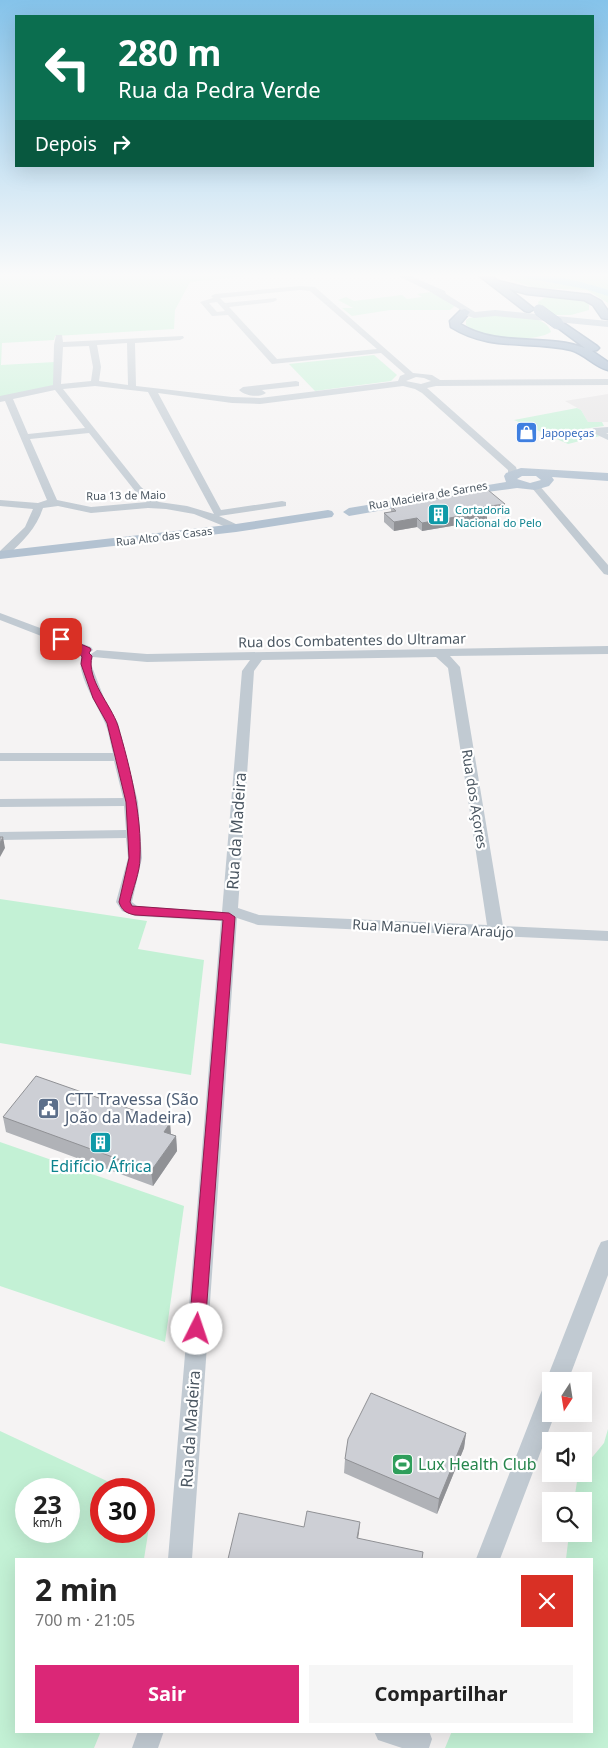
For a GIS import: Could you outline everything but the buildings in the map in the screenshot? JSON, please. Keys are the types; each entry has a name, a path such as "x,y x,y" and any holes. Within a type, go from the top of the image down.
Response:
{"highway":[{"path":"591,356 608,366"},
{"path":"594,356 608,366"}],"main road":[{"name":"Rua Macieira de Sarnes","path":"348,510 487,488 514,479 608,478"},
{"path":"328,514 328,510 333,508 348,510"},
{"name":"Rua Alto das Casas","path":"1,554 230,528 328,514"}],"street":[{"path":"59,356 57,387 138,489 156,505"},
{"path":"95,356 97,367 95,383"},
{"path":"132,356 132,386"},
{"path":"269,356 296,384"},
{"path":"275,362 338,356"},
{"path":"388,356 411,375"},
{"path":"404,383 402,379 411,375 430,376 435,380 431,390 520,468 537,478 608,572"},
{"path":"417,386 433,384 608,382"},
{"path":"53,502 26,437 4,398 57,387 95,383 132,386 232,400 260,401 296,384"},
{"path":"296,384 271,393 243,391 245,389 296,384 404,383 417,386 513,469 514,479"},
{"path":"157,390 152,393 216,515 216,521 230,528"},
{"path":"26,437 92,430"},
{"path":"608,430 594,431 608,438"},
{"name":"Rua 13 de Maio","path":"39,506 44,503 53,502 90,510 156,505 216,515"},
{"path":"0,503 39,506 34,521 26,534 1,554"},
{"path":"216,515 282,504"},
{"name":"Rua dos Combatentes do Ultramar","path":"0,616 90,653 128,658 608,650"},
{"path":"0,836 134,834 131,802 112,723 98,698 85,664 90,653"},
{"path":"439,653 454,667 467,653"},
{"path":"236,656 248,671 259,656"},
{"name":"Rua dos Açores","path":"454,667 496,931"},
{"name":"Rua da Madeira","path":"180,1558 248,671"},
{"path":"0,757 121,757"},
{"path":"0,803 131,802"},
{"name":"Rua Manuel Viera Araújo","path":"134,834 135,858 124,902 127,908 135,911 258,920 608,936"},
{"path":"560,1372 608,1248"},
{"path":"488,1558 542,1418"},
{"path":"145,1748 151,1733"},
{"path":"395,1733 419,1739"}],"shaded area":[{"path":"608,394 608,422 588,422 581,410 565,401"}],"green space":[{"path":"0,356 1,365 55,362 55,385 0,398"},
{"path":"375,356 397,375 391,381 315,391 289,364"},
{"path":"577,408 581,410 588,422 602,422 604,426 583,429 600,436 568,444 514,420"},
{"path":"0,899 147,921 138,949 204,960 191,1075 0,1043"},
{"path":"0,1142 184,1206 165,1342 0,1286"},
{"path":"608,1429 608,1748 445,1748 451,1733 593,1733 593,1558 566,1558 568,1542 592,1542 592,1492 575,1492 577,1482 592,1482 592,1457 604,1443"},
{"path":"0,1431 100,1478 90,1478 90,1543 147,1543 144,1558 15,1558 15,1733 100,1733 94,1748 0,1748"}],"place":[{"name":"Japopeças","path":"526,432"},
{"name":"Cortadoria Nacional do Pelo","path":"439,515"},
{"name":"CTT Travessa (São João da Madeira)","path":"49,1108"},
{"name":"Edifício África","path":"101,1142"},
{"name":"Lux Health Club","path":"402,1464"}],"route":[{"path":"61,639 87,650 84,653 87,656 85,664 98,698 112,723 123,765 131,802 135,858 124,902 127,908 135,911 229,917 197,1329"}]}
